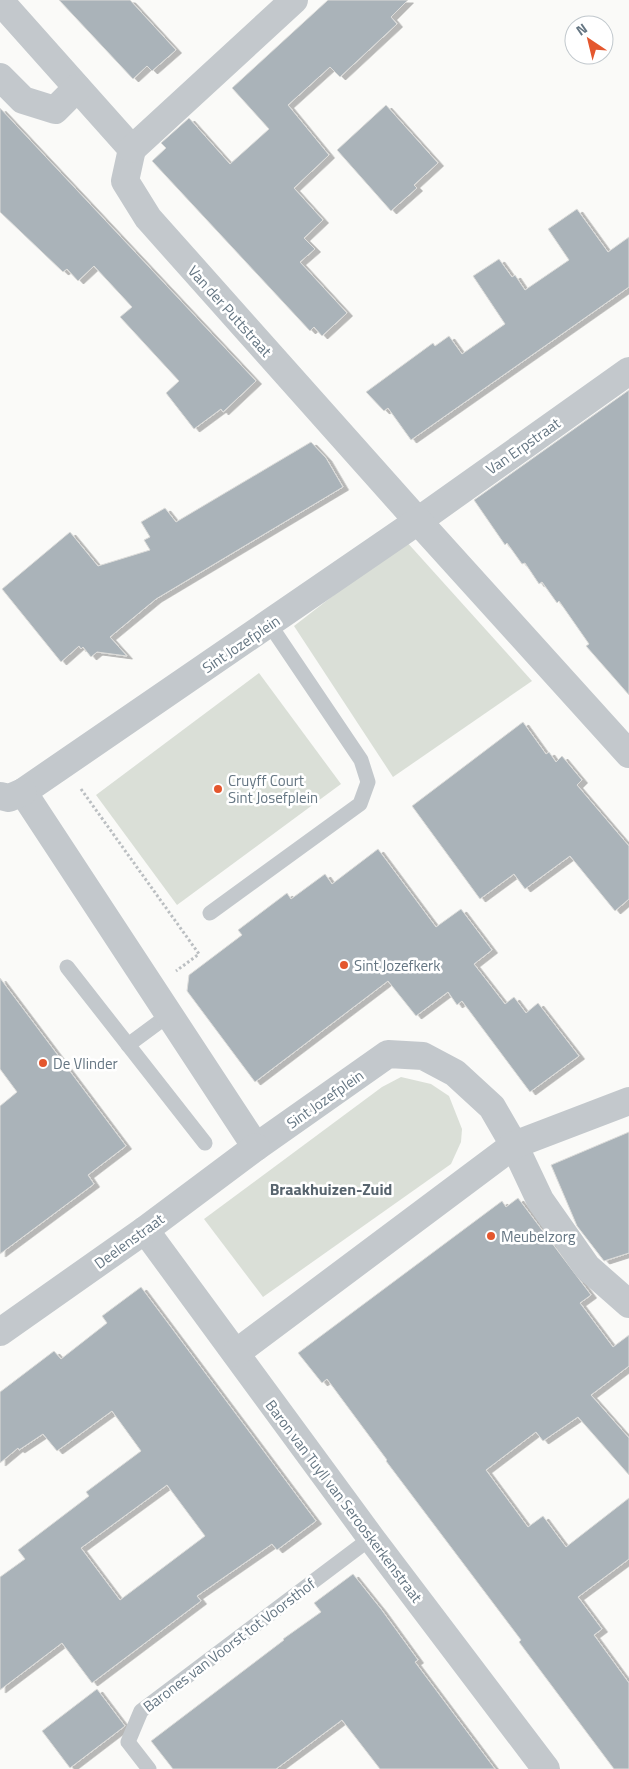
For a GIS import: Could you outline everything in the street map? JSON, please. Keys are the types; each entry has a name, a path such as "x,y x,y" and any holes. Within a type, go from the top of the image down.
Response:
{"street":[{"path":"0,1 132,149 294,0"},
{"path":"0,77 23,100 55,110 77,88"},
{"name":"Van der Puttstraat","path":"132,149 125,181 148,218 418,521"},
{"name":"Van Erpstraat","path":"418,521 629,370"},
{"path":"418,521 629,754"},
{"name":"Sint Jozefplein","path":"418,521 64,764 12,794 170,1014 256,1147 388,1054 422,1056 455,1073 492,1107 514,1145 540,1200 587,1267 629,1304"},
{"path":"236,1353 514,1145 629,1101"},
{"name":"Deelenstraat","path":"0,1332 146,1230 256,1147"},
{"name":"Baron van Tuyll van Serooskerkenstraat","path":"146,1230 371,1538 546,1769"}],"lane":[{"path":"210,913 360,804 368,782 361,760 270,624"},
{"path":"67,967 204,1143"},
{"path":"128,1046 170,1014"},
{"name":"Barones van Voorst tot Voorsthof","path":"149,1769 128,1742 141,1711 371,1538"}],"path":[{"path":"64,764 199,954 152,988"}],"shaded area":[{"path":"405,540 532,681 393,777 294,626"},
{"name":"Cruyff Court Sint Josefplein","path":"259,673 341,784 177,905 96,795"},
{"path":"401,1077 431,1084 449,1096 462,1129 461,1142 451,1164 263,1297 204,1219 382,1087"}],"building":[{"path":"59,0 130,0 176,50 152,71 147,66 133,79"},
{"path":"328,0 408,0 391,17 397,24 340,77 330,67 288,105 329,155 294,188 323,220 304,238 315,249 300,262 347,313 322,336 314,327 310,331 152,161 166,148 161,143 189,118 230,164 269,129 232,88"},
{"path":"386,105 438,163 414,185 417,188 391,211 337,150"},
{"path":"0,108 256,381 223,412 221,409 194,429 166,393 179,381 120,317 132,307 94,266 78,281 67,269 63,272 0,212"},
{"path":"577,209 608,252 629,237 629,287 411,440 388,408 384,411 366,392 433,343 435,346 449,336 462,354 505,324 473,276 499,259 512,277 515,275 525,290 569,260 548,229"},
{"path":"629,390 629,695 586,646 589,644 559,601 557,603 542,582 539,584 525,563 522,564 507,543 505,545 474,500"},
{"path":"311,442 326,458 343,487 156,599 110,637 127,656 97,652 91,657 83,647 81,649 79,646 61,662 2,589 70,532 98,566 150,550 144,540 150,537 141,522 165,508 176,522"},
{"path":"523,722 546,754 549,752 556,762 562,756 582,780 577,785 629,846 629,899 615,911 570,856 525,889 514,874 480,899 412,806"},
{"name":"Sint Jozefkerk","path":"378,849 436,927 461,909 492,950 474,964 505,1004 514,997 526,1013 538,1003 579,1056 530,1092 462,1001 457,1005 448,992 416,1016 388,981 255,1082 187,991 189,975 242,935 238,930 287,893 291,899 325,874 332,884"},
{"name":"De Vlinder","path":"0,978 126,1146 88,1175 94,1184 0,1254 0,1106 17,1092 0,1069"},
{"path":"629,1132 629,1253 604,1261 577,1226 551,1165"},
{"path":"518,1198 591,1295 580,1303 613,1347 629,1335 629,1366 591,1395 629,1438 629,1475 578,1417 543,1441 536,1432 486,1470 528,1527 543,1516 566,1547 629,1498 629,1559 578,1597 602,1629 594,1635 629,1683 629,1769 614,1769 519,1642 521,1640 386,1461 327,1379 322,1383 298,1353 502,1201 506,1207"},
{"path":"141,1287 316,1521 277,1550 272,1544 197,1596 201,1601 92,1683 62,1643 0,1690 0,1577 25,1559 18,1550 89,1496 86,1492 141,1451 112,1411 57,1451 43,1434 19,1450 18,1448 0,1463 0,1392 54,1351 61,1359 107,1323 102,1316","holes":["167,1485 205,1536 120,1600 81,1548"]},
{"path":"353,1574 381,1609 418,1660 415,1662 495,1769 380,1769 342,1720 276,1769 173,1769 151,1741 321,1612 314,1603"},
{"path":"97,1689 125,1726 70,1768 42,1731"}],"place":[{"name":"Cruyff Court Sint Josefplein","path":"218,789"},
{"name":"Sint Jozefkerk","path":"344,965"},
{"name":"De Vlinder","path":"43,1063"},
{"name":"Meubelzorg","path":"491,1236"}],"district":[{"name":"Braakhuizen-Zuid","path":"331,1189"}]}
